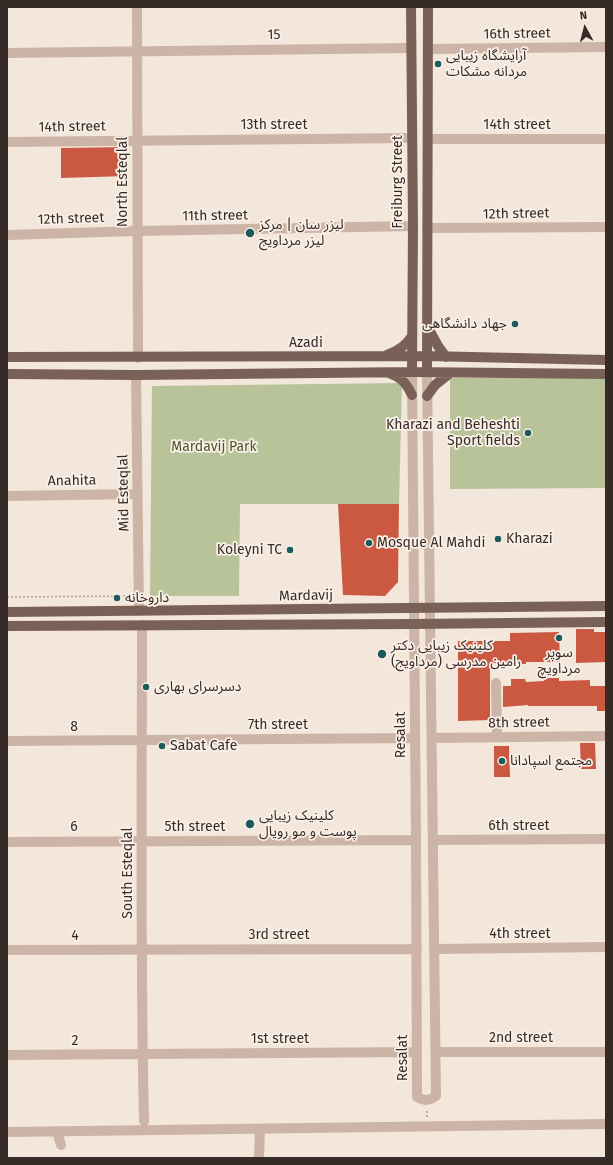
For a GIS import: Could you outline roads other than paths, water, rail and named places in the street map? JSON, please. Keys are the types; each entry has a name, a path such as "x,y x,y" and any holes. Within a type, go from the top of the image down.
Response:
{"main road":[{"name":"Freiburg Street","path":"411,7 413,226 412,372"},
{"name":"Freiburg Street","path":"427,372 428,7"},
{"path":"412,91 428,92"},
{"path":"426,325 446,357"},
{"path":"384,357 399,350 412,336"},
{"name":"Azadi","path":"7,357 138,358 426,356 606,360"},
{"path":"387,372 401,378 407,384 412,394"},
{"path":"7,374 387,372 606,374"},
{"path":"427,396 435,385 450,373"},
{"name":"Mardavij","path":"7,612 606,606"},
{"name":"Mardavij","path":"7,626 606,622"}],"street":[{"name":"North Esteqlal","path":"137,7 138,358"},
{"name":"16th street","path":"428,49 606,47"},
{"name":"15","path":"7,53 411,48"},
{"name":"13th street","path":"137,141 412,138"},
{"name":"14th street","path":"428,140 606,139"},
{"name":"14th street","path":"7,142 137,141"},
{"name":"11th street","path":"137,231 413,226"},
{"name":"12th street","path":"427,228 606,227"},
{"name":"12th street","path":"7,235 137,231"},
{"name":"Resalat","path":"412,372 417,949 416,1097 424,1100 430,1100 436,1096 436,1052"},
{"path":"427,372 436,1052"},
{"name":"Mid Esteqlal","path":"136,374 140,611"},
{"name":"Anahita","path":"7,496 138,494"},
{"name":"South Esteqlal","path":"142,625 141,841 142,1054 144,1121"},
{"path":"496,683 497,738"},
{"name":"8th street","path":"432,738 606,736"},
{"name":"7th street","path":"142,740 415,738"},
{"name":"8","path":"7,741 142,740"},
{"name":"6th street","path":"433,840 606,839"},
{"name":"5th street","path":"141,841 416,840"},
{"name":"6","path":"7,842 141,841"},
{"name":"4th street","path":"435,949 606,947"},
{"name":"3rd street","path":"142,950 417,949"},
{"name":"4","path":"7,950 142,950"},
{"name":"1st street","path":"142,1054 417,1052"},
{"name":"2nd street","path":"436,1052 606,1052"},
{"name":"2","path":"7,1055 142,1054"},
{"path":"7,1132 606,1124"},
{"path":"259,1158 260,1129"},
{"path":"57,1131 61,1145"}],"place":[{"name":"آرایشگاه زیبایی مردانه مشکات","path":"438,64"},
{"name":"لیزر سان | مرکز لیزر مرداویج","path":"250,233"},
{"name":"جهاد دانشگاهی","path":"515,324"},
{"name":"Kharazi and Beheshti Sport fields","path":"528,433"},
{"name":"Kharazi","path":"498,539"},
{"name":"Mosque Al Mahdi","path":"369,543"},
{"name":"Koleyni TC","path":"290,550"},
{"name":"داروخانه","path":"117,598"},
{"name":"سوپر مرداویچ","path":"559,638"},
{"name":"کلینیک زیبایی دکتر رامین مدرسی (مرداویج)","path":"382,654"},
{"name":"دسرسرای بهاری","path":"146,687"},
{"name":"Sabat Cafe","path":"162,746"},
{"name":"مجتمع اسپادانا","path":"502,761"},
{"name":"کلینیک زیبایی پوست و مو رویال","path":"250,824"}],"park label":[{"name":"Mardavij Park","path":"214,447"}]}
